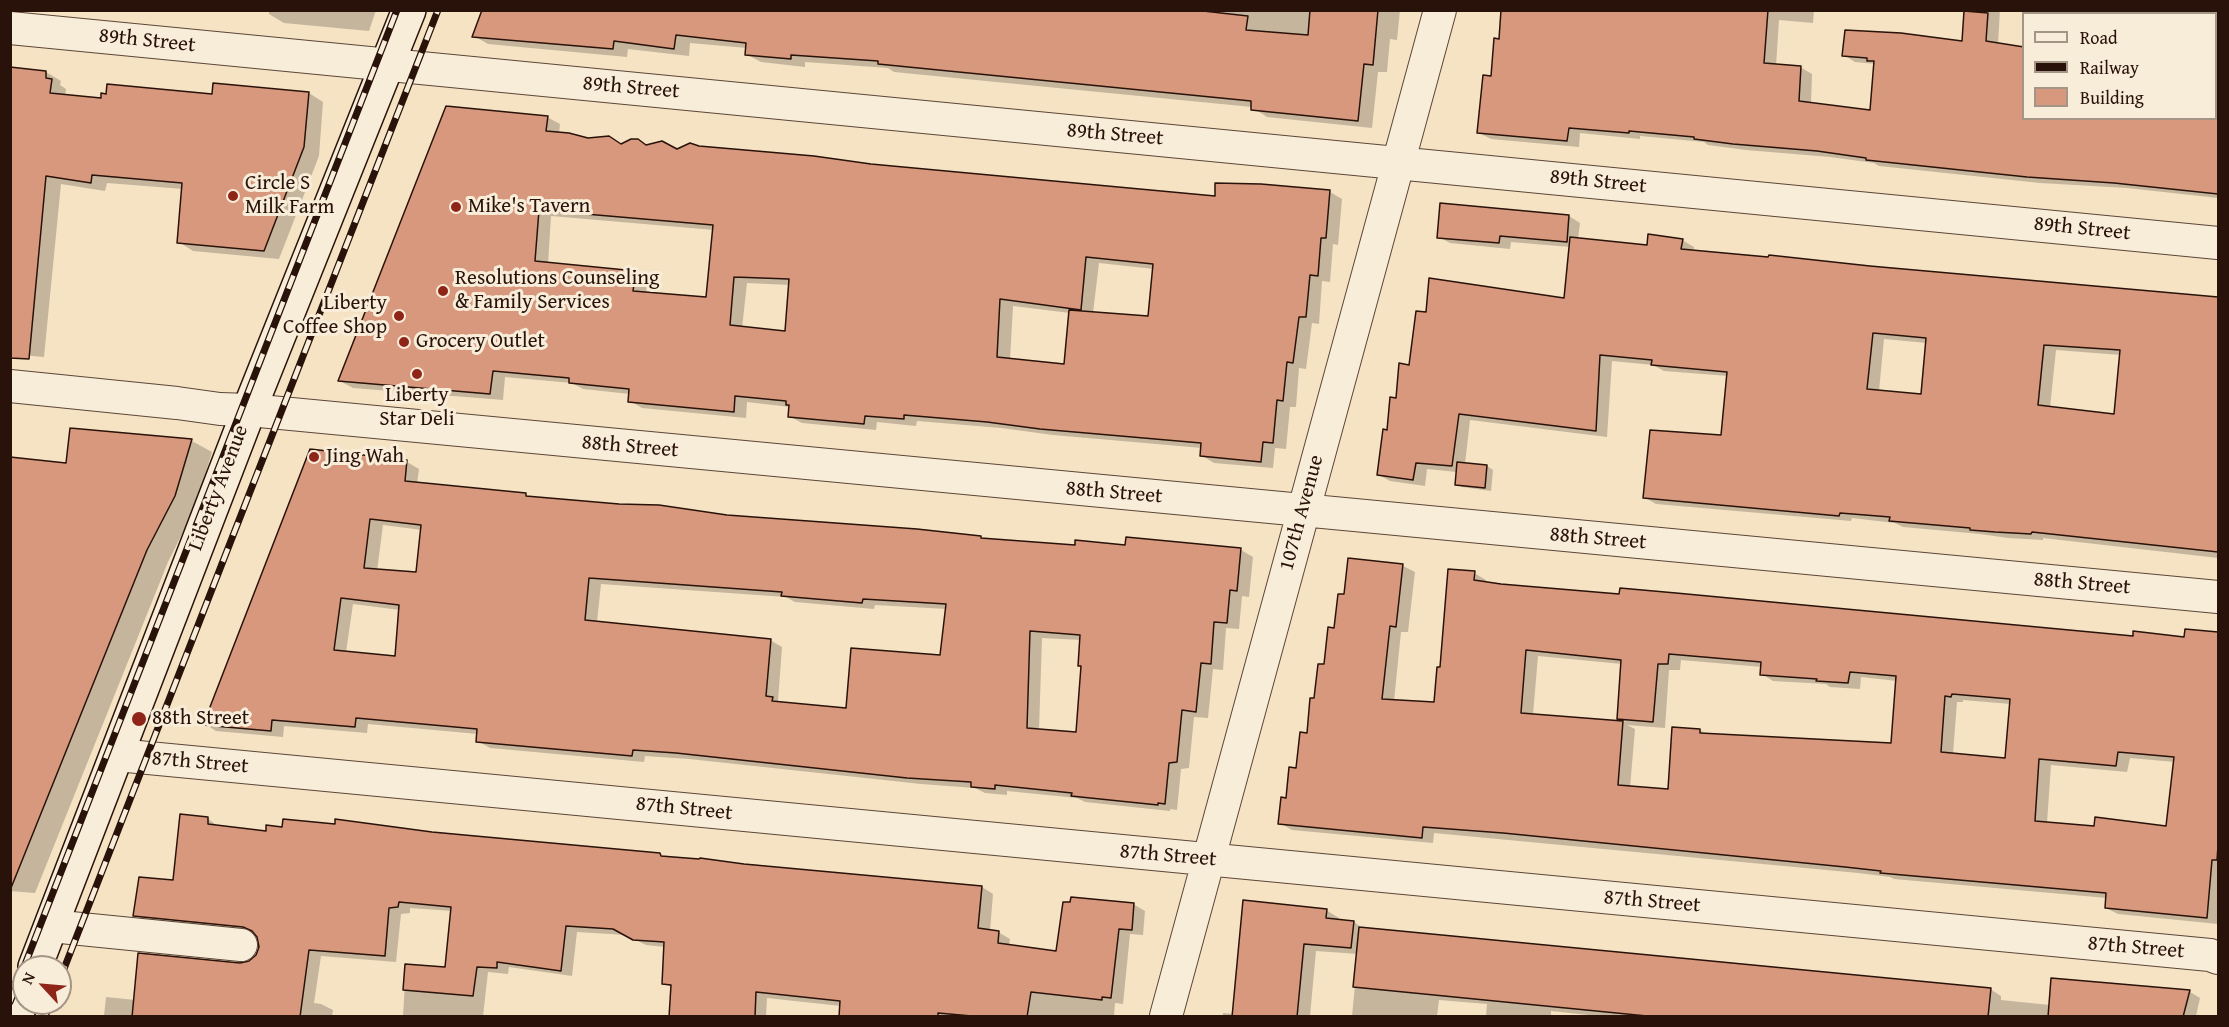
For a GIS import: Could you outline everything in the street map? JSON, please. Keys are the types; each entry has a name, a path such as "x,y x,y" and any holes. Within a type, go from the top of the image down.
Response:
{"street":[{"name":"Liberty Avenue","path":"40,955 249,410 409,10"},
{"name":"107th Avenue","path":"1166,1017 1440,10"},
{"name":"89th Street","path":"10,28 2218,243"},
{"name":"88th Street","path":"10,386 220,409 2218,597"},
{"name":"87th Street","path":"117,755 2198,954 2218,958"},
{"path":"51,926 240,945"}],"building":[{"path":"482,10 1194,10 1248,16 1246,30 1308,35 1310,10 1378,10 1373,65 1364,64 1358,121 1251,110 1251,101 878,64 878,61 791,55 791,59 745,55 746,43 676,35 674,49 614,41 613,49 472,37"},
{"path":"1501,10 1768,10 1764,63 1801,66 1799,101 1870,110 1874,61 1867,61 1867,58 1842,56 1845,30 1901,33 1962,41 1964,11 1988,13 1986,41 2022,47 2022,120 2217,120 2218,118 2218,194 1866,160 1866,158 1817,151 1733,144 1694,139 1694,137 1629,131 1629,133 1569,128 1567,141 1477,133 1483,75 1491,76 1494,38 1499,39"},
{"path":"10,67 46,71 46,78 52,79 50,93 101,98 101,93 106,94 107,84 212,94 213,83 309,92 304,147 264,251 177,243 182,183 92,175 91,183 46,176 29,359 10,358"},
{"path":"446,106 548,116 546,131 569,133 588,138 609,136 621,144 631,139 638,139 646,145 662,141 677,149 690,143 699,146 814,156 871,164 1215,196 1215,183 1330,190 1326,238 1321,238 1318,276 1310,275 1306,317 1299,317 1293,363 1287,362 1283,401 1277,400 1273,443 1263,442 1261,462 1200,456 1201,443 987,422 904,415 904,419 865,416 864,424 788,417 789,405 786,405 786,401 735,396 734,412 628,402 629,389 569,383 569,378 493,371 490,394 338,381","holes":["539,210 713,225 706,297 633,291 636,271 535,261","1086,257 1153,264 1148,316 1069,310 1064,364 997,357 1000,299 1081,310","734,277 789,279 785,331 730,325"]},
{"path":"1440,203 1569,215 1567,242 1500,236 1499,243 1437,238"},
{"path":"1648,234 1683,239 1681,249 1768,257 1769,255 2218,297 2218,552 2032,532 2031,534 1970,530 1970,528 1889,521 1890,517 1840,513 1839,516 1643,498 1650,430 1721,435 1727,372 1651,365 1652,360 1600,355 1596,431 1459,414 1452,466 1416,463 1413,480 1377,475 1383,429 1387,430 1390,397 1396,398 1399,363 1409,365 1416,311 1426,312 1429,278 1564,298 1570,237 1647,245","holes":["1873,333 1926,338 1921,394 1867,389","2044,345 2120,350 2114,414 2038,405"]},
{"path":"70,428 192,439 175,496 147,550 11,888 10,457 66,463"},
{"path":"310,449 407,460 405,481 526,493 526,496 659,505 727,515 917,529 981,536 981,538 1075,545 1075,540 1125,545 1126,537 1241,548 1237,591 1230,590 1227,623 1214,622 1211,664 1201,663 1196,712 1182,710 1177,762 1169,763 1165,804 1071,796 1072,793 995,785 995,789 971,787 971,782 907,778 676,753 633,750 632,756 476,742 477,729 356,718 355,727 272,720 271,731 203,725","holes":["370,519 421,525 416,572 364,568","589,578 782,592 781,596 862,603 863,599 946,604 940,655 851,648 846,708 772,701 773,697 766,696 771,639 585,620","341,598 399,605 395,656 334,650","1030,631 1080,635 1078,666 1081,666 1076,732 1027,728"]},
{"path":"1457,462 1487,465 1485,488 1455,485"},
{"path":"1348,558 1403,564 1396,627 1390,626 1382,699 1434,702 1437,667 1440,667 1448,569 1475,571 1474,580 1501,584 1619,594 1620,588 2133,636 2133,631 2184,637 2185,629 2218,632 2218,846 2217,860 2212,860 2207,918 2105,908 2106,893 1880,873 1881,871 1845,867 1503,833 1423,827 1422,838 1278,824 1281,797 1286,798 1289,767 1296,768 1300,732 1307,733 1310,698 1314,698 1318,664 1324,664 1328,627 1334,628 1338,594 1344,594","holes":["1526,650 1621,660 1617,719 1653,722 1658,664 1668,664 1669,654 1761,662 1760,675 1817,679 1816,681 1848,683 1850,672 1896,676 1891,743 1700,733 1700,729 1672,727 1668,789 1618,785 1623,721 1521,713","1952,694 2010,699 2005,758 1941,752 1945,696 1951,697","2118,752 2174,757 2166,826 2095,817 2094,826 2035,821 2039,759 2116,766"]},
{"path":"180,814 208,817 208,824 266,831 266,825 282,827 283,819 335,824 335,819 432,832 660,853 661,856 982,886 978,928 999,931 998,943 1056,951 1063,902 1070,902 1071,897 1134,903 1132,930 1119,929 1111,998 1102,997 1102,1000 1031,992 1027,1017 983,1017 938,1013 938,1017 839,1017 840,1001 756,992 755,1017 669,1017 671,985 662,984 664,942 633,940 613,929 566,926 561,971 497,962 497,968 477,967 473,996 403,990 405,964 445,967 451,907 399,902 398,907 389,908 385,956 309,950 300,1017 132,1017 138,953 240,963 249,961 256,955 259,947 257,937 252,931 243,927 133,916 139,877 173,880"},
{"path":"1243,900 1327,909 1326,918 1354,921 1351,948 1304,944 1297,1017 1232,1017"},
{"path":"1359,927 1991,988 1988,1017 1657,1017 1353,987"},
{"path":"2051,978 2190,990 2183,1017 2048,1017"}],"railway":[{"path":"29,955 397,10"},
{"path":"69,955 438,10"},
{"path":"10,1002 12,997"}],"place":[{"name":"Circle S Milk Farm","path":"233,196"},
{"name":"Mike's Tavern","path":"456,207"},
{"name":"Resolutions Counseling & Family Services","path":"443,291"},
{"name":"Liberty Coffee Shop","path":"399,316"},
{"name":"Grocery Outlet","path":"404,342"},
{"name":"Liberty Star Deli","path":"417,374"},
{"name":"Jing Wah","path":"314,457"},
{"name":"88th Street","path":"139,719"}]}
